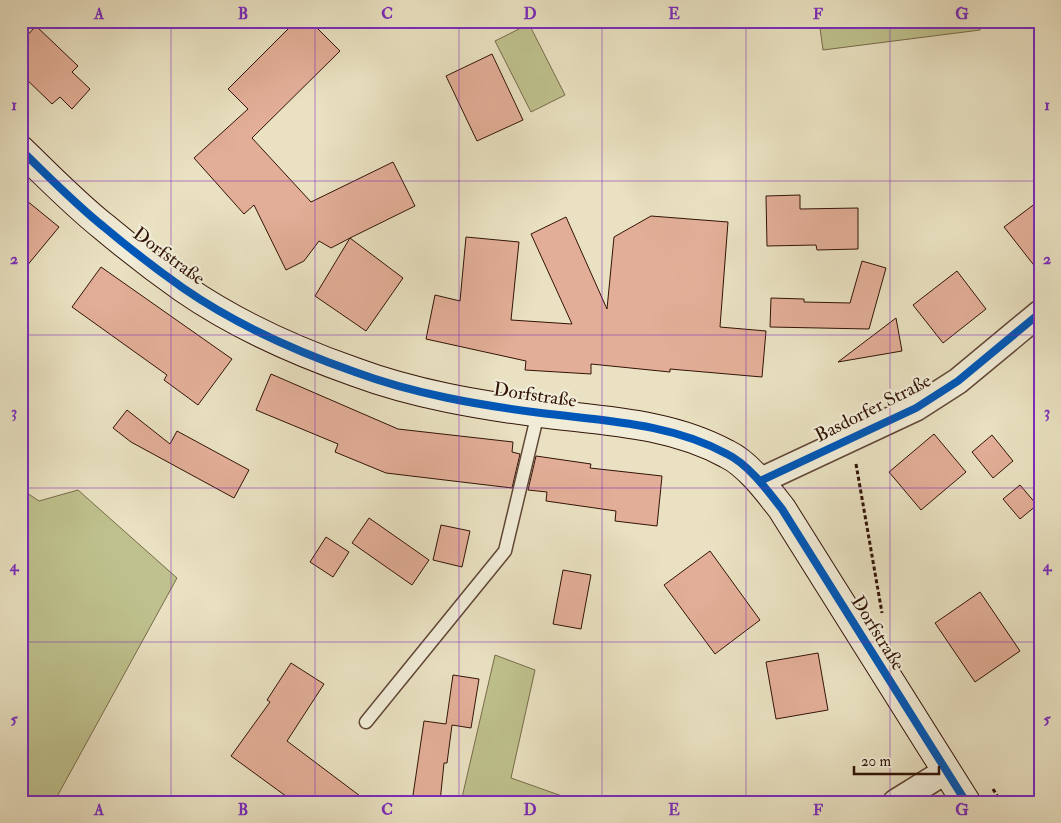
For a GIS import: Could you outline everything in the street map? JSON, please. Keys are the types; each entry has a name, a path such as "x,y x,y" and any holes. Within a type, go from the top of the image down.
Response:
{"street":[{"name":"Dorfstraße","path":"21,150 102,226 184,289 233,318 291,347 356,373 412,390 538,413 645,425 694,438 729,455 760,481 782,509 966,802"},
{"name":"Basdorfer Straße","path":"760,481 916,408 958,381 1040,313"},
{"path":"896,802 946,771"}],"lane":[{"path":"366,722 505,551 538,413"}],"path":[{"path":"852,439 883,618"}],"green space":[{"path":"819,21 982,21 980,30 823,50"},
{"path":"529,24 565,95 531,112 495,41"},
{"path":"21,489 39,501 78,490 177,578 54,802 21,802"},
{"path":"495,655 535,670 511,778 579,802 461,802"}],"building":[{"path":"296,21 310,21 340,51 252,138 311,202 393,162 415,206 331,248 319,241 304,261 286,270 254,205 244,214 194,158 248,109 228,89"},
{"path":"36,26 78,66 72,72 90,89 72,109 60,97 52,104 21,74 21,42"},
{"path":"492,54 523,120 477,141 446,76"},
{"path":"800,195 800,209 858,208 858,249 817,250 816,245 767,246 766,196"},
{"path":"21,196 59,227 21,273"},
{"path":"1040,200 1040,273 1004,227"},
{"path":"651,216 728,222 720,327 766,331 762,377 670,369 670,372 591,364 591,374 525,370 526,361 426,339 435,295 460,301 466,237 519,242 511,320 572,324 531,234 566,217 607,309 614,237"},
{"path":"350,238 403,278 366,331 315,296"},
{"path":"862,261 886,268 869,329 770,327 771,298 804,299 804,302 850,303"},
{"path":"101,267 232,359 198,405 164,380 167,375 72,307"},
{"path":"957,271 986,309 943,343 913,305"},
{"path":"896,318 902,351 838,362"},
{"path":"271,374 398,429 513,442 512,452 520,454 512,488 386,473 335,452 338,444 256,410"},
{"path":"127,410 170,444 177,431 249,470 234,498 131,442 113,428"},
{"path":"934,434 966,472 921,510 889,472"},
{"path":"992,435 1013,461 993,478 972,452"},
{"path":"536,456 591,464 590,468 662,476 657,526 615,521 616,511 546,501 547,492 528,490"},
{"path":"1020,485 1037,505 1020,519 1003,499"},
{"path":"369,518 429,560 412,585 352,543"},
{"path":"441,525 470,531 462,567 433,560"},
{"path":"326,537 349,552 333,577 310,562"},
{"path":"710,551 760,620 715,654 664,585"},
{"path":"563,570 591,575 581,629 553,624"},
{"path":"980,592 1020,651 975,682 935,623"},
{"path":"818,653 828,710 776,719 766,662"},
{"path":"291,663 324,684 287,741 368,802 294,802 231,756 270,702 267,700"},
{"path":"453,675 479,679 471,728 452,725 447,763 444,763 440,802 412,802 424,721 446,724"}],"cycle path":[{"path":"21,150 83,209 123,243 183,288 244,325 288,346 377,380 423,393 494,406 637,425 683,436 735,458 757,478 782,509 966,802"},
{"path":"760,481 916,408 958,381 1040,313"}]}
